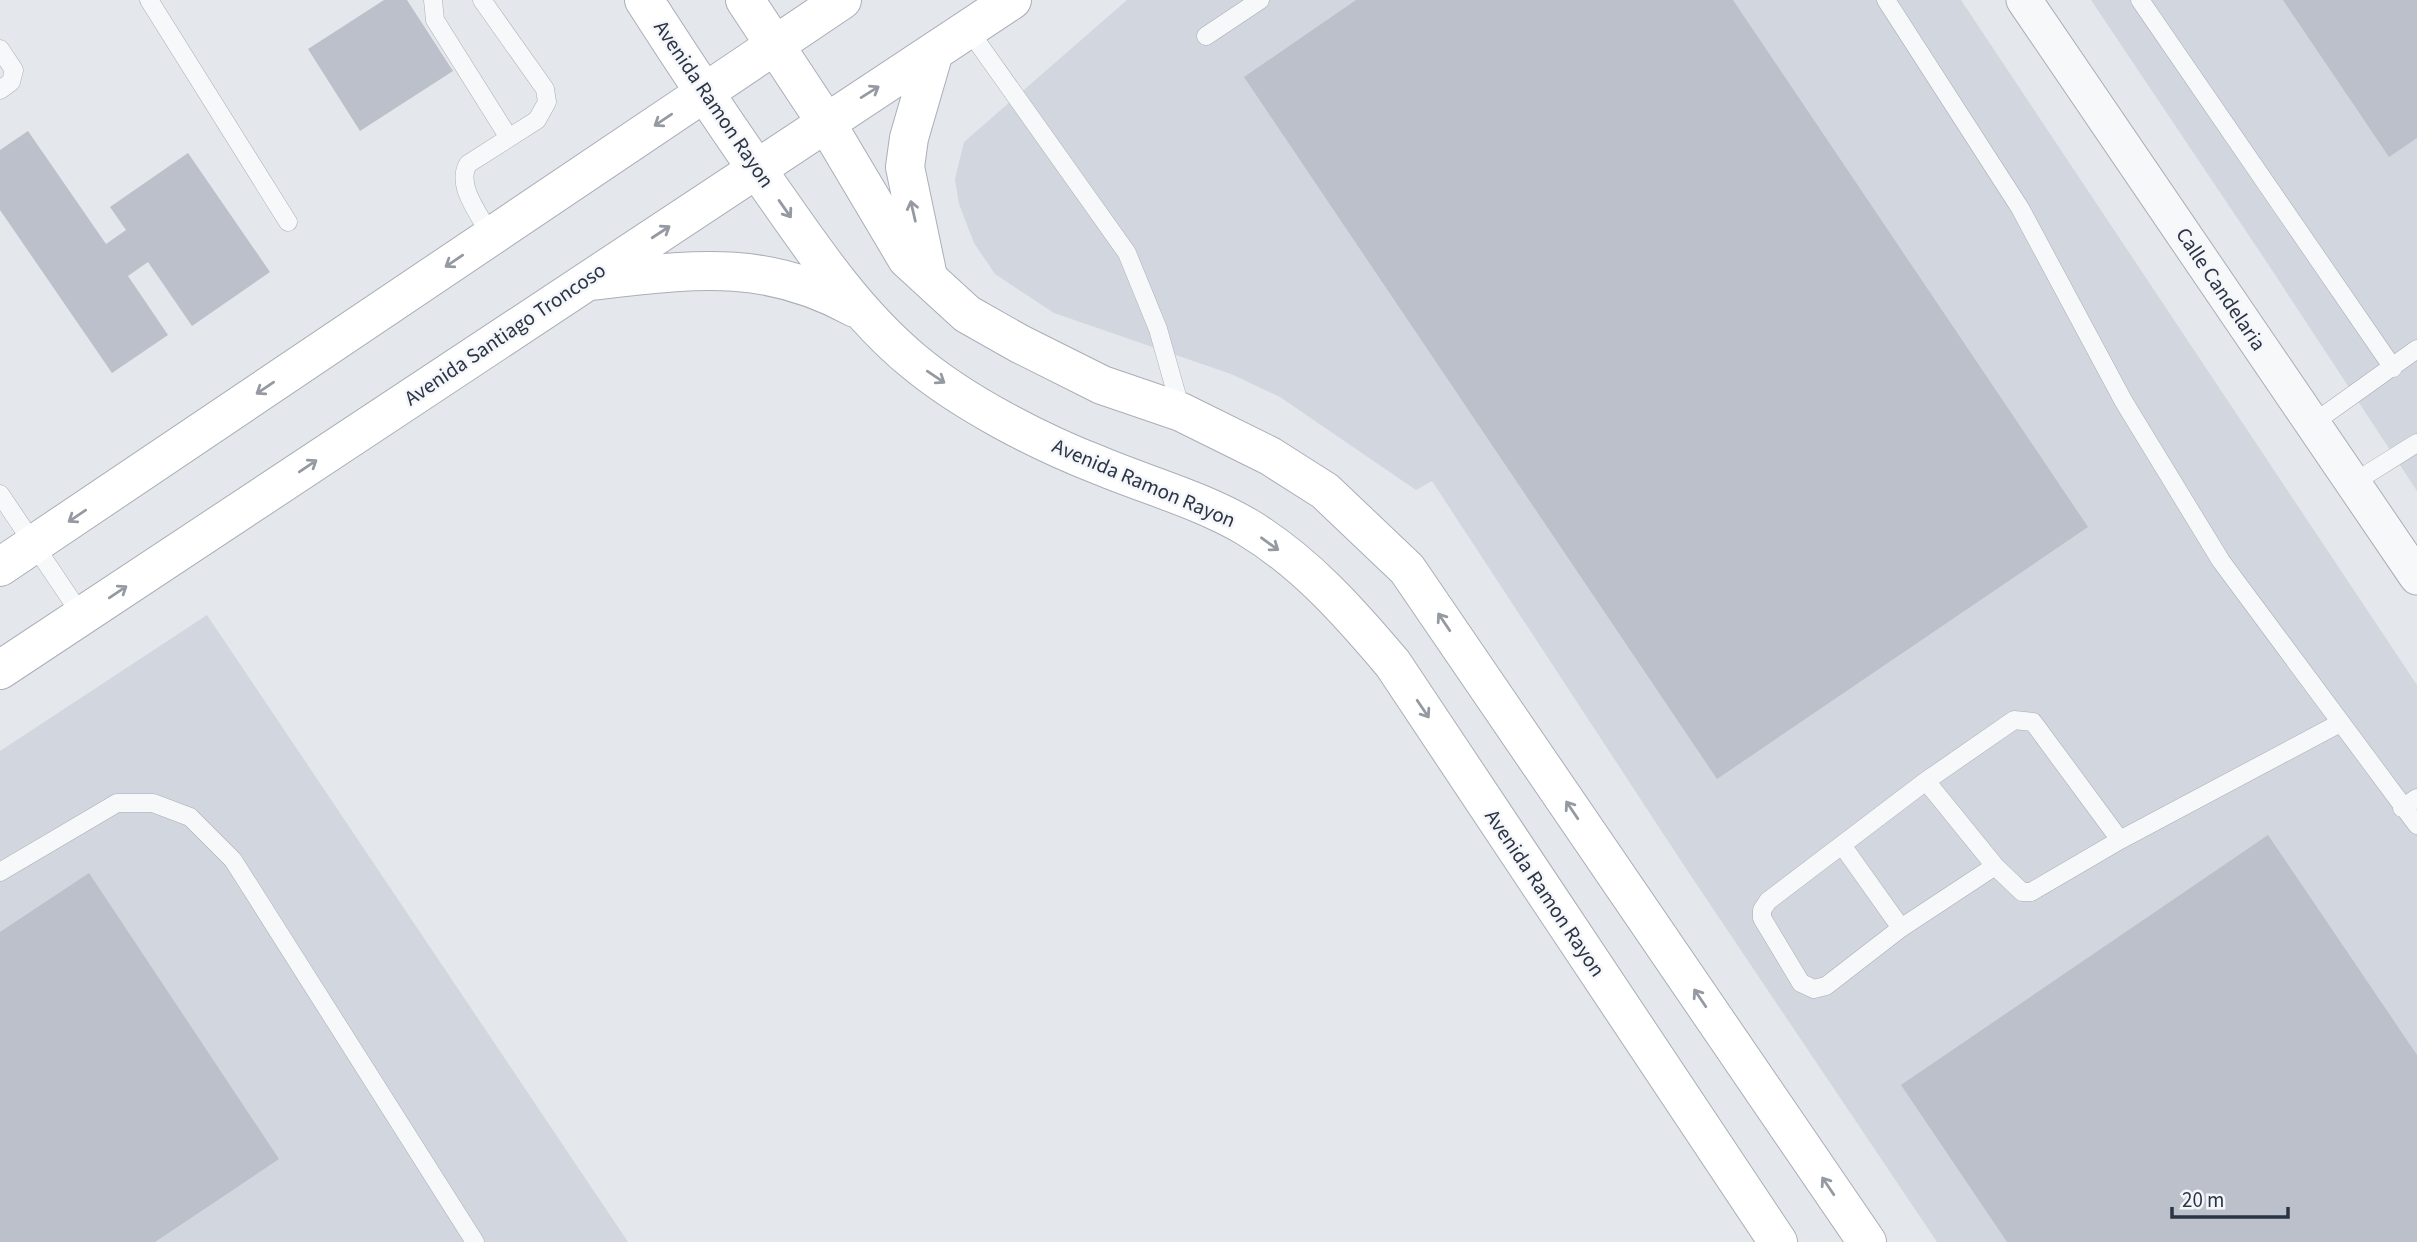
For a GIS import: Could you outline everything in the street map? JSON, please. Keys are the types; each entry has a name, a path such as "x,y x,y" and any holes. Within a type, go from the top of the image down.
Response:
{"main road":[{"name":"Avenida Ramon Rayon","path":"644,0 704,93 819,258 868,315 912,360 1022,431 1100,466 1185,498 1247,527 1301,567 1349,612 1393,664 1778,1242"},
{"path":"744,0 825,121 907,259 967,314 1102,385 1181,412 1270,456 1325,491 1408,569 1867,1242"},
{"path":"0,567 842,0"},
{"name":"Avenida Santiago Troncoso","path":"0,670 757,170 825,121 1012,0"},
{"path":"928,278 905,167 909,138 934,52"},
{"path":"584,282 695,270 741,271 782,277 826,292 868,315"}],"street":[{"name":"Calle Candelaria","path":"2024,0 2417,578"}],"lane":[{"path":"149,0 288,222"},
{"path":"433,0 435,20 509,138"},
{"path":"482,0 545,89 547,102 544,112 468,164 464,170 464,185 491,236"},
{"path":"1206,36 1260,0"},
{"path":"1886,0 2020,208 2124,402 2221,561 2340,723 2409,803 2417,825"},
{"path":"2140,0 2393,368"},
{"path":"968,29 1127,253 1158,329 1181,412"},
{"path":"0,49 14,70 11,82 0,90"},
{"path":"2312,424 2417,349"},
{"path":"2353,483 2417,443"},
{"path":"0,494 82,616"},
{"path":"1995,866 1901,928 1826,986 1814,989 1801,983 1764,924 1762,911 1768,901 1926,781 2014,720 2033,722 2120,840"},
{"path":"1926,781 1995,866 2022,892 2031,892 2120,840 2340,723"},
{"path":"0,872 117,803 153,803 190,817 233,860 475,1242"},
{"path":"1842,845 1901,928"}],"shaded area":[{"path":"1127,0 1961,0 2417,685 2417,1242 1937,1242 1687,870 1432,481 1416,490 1280,397 1231,374 1054,313 995,274 974,243 959,204 955,179 964,142"},
{"path":"2091,0 2417,0 2417,491 2268,264"},
{"path":"207,615 628,1242 0,1242 0,751"}],"building":[{"path":"384,0 407,0 453,71 360,131 308,49"},
{"path":"1356,0 1733,0 2088,527 1717,779 1244,77"},
{"path":"2283,0 2417,0 2417,138 2389,157"},
{"path":"28,131 106,244 126,230 110,207 188,153 270,272 192,326 148,262 128,276 168,335 112,373 0,210 0,150"},
{"path":"2268,835 2417,1055 2417,1242 2007,1242 1901,1085"},
{"path":"89,873 279,1159 155,1242 0,1242 0,932"}]}
